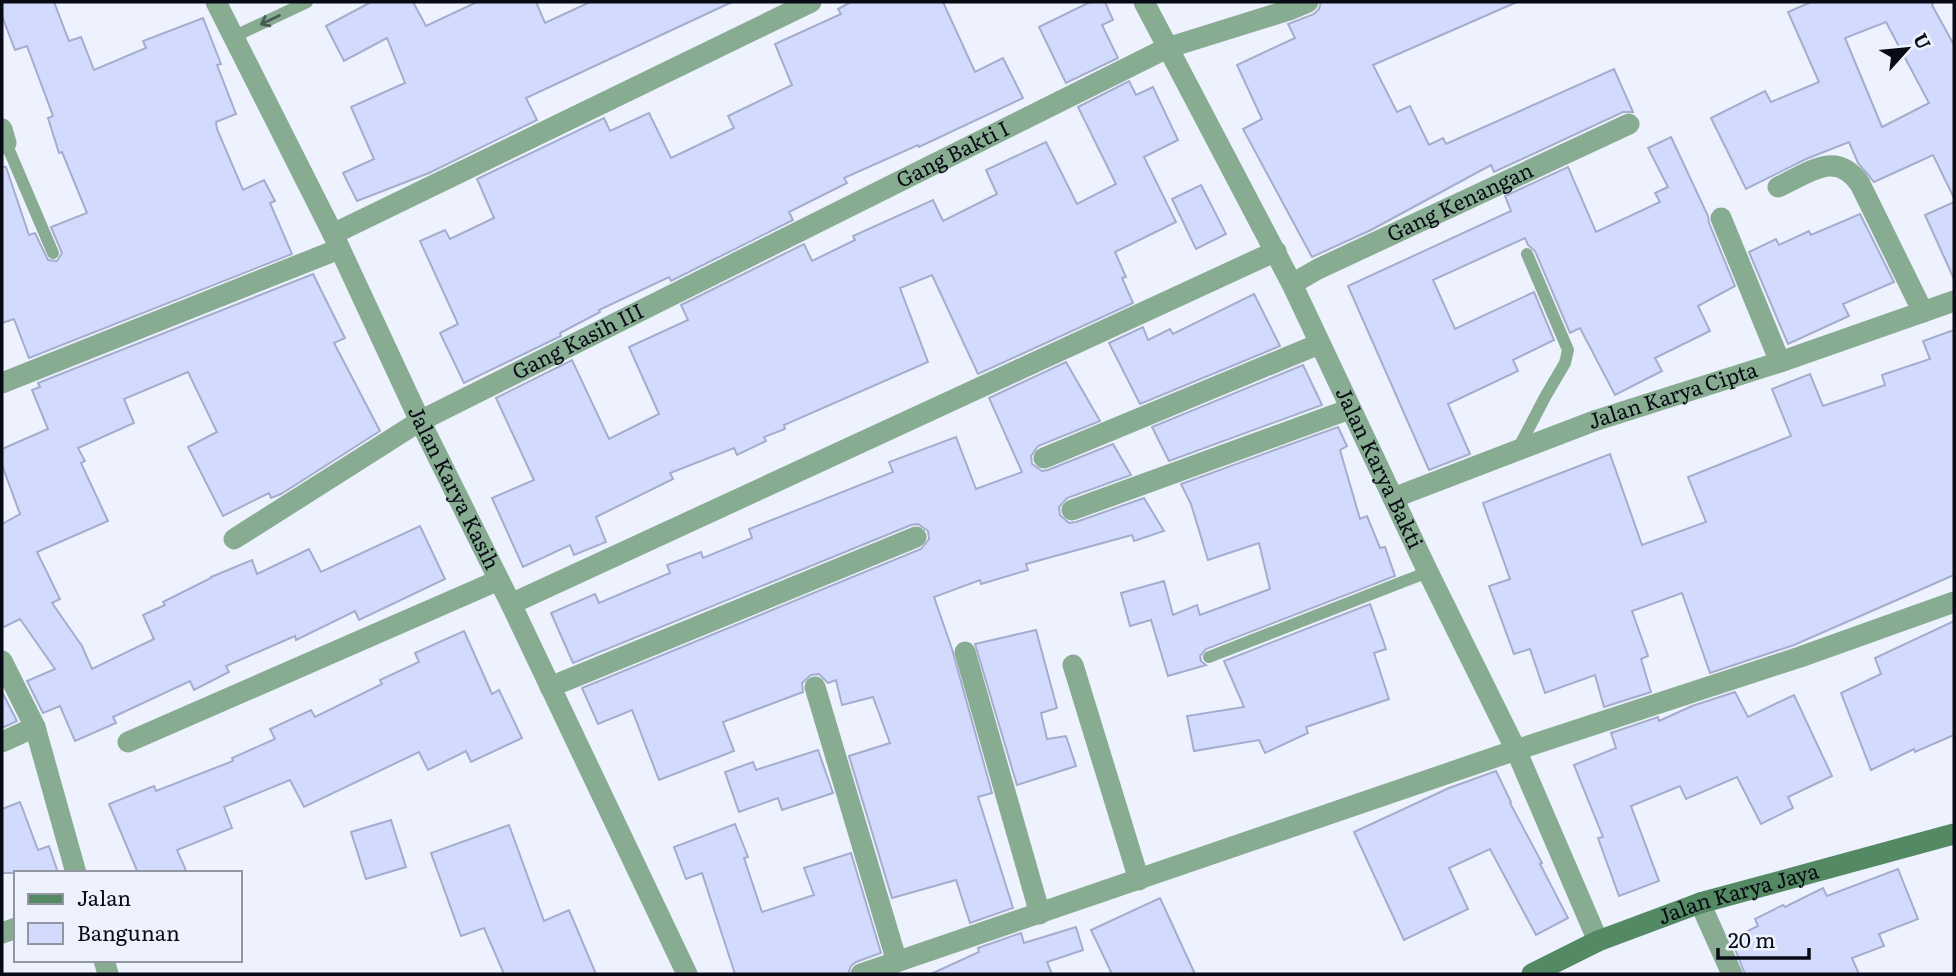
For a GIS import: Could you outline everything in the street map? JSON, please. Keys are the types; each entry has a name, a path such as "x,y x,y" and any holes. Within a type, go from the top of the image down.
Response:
{"main road":[{"name":"Jalan Karya Jaya","path":"1532,974 1598,941 1700,903 1954,834"}],"street":[{"name":"Jalan Karya Kasih","path":"216,2 336,242 687,974"},
{"path":"2,383 336,242 811,2"},
{"name":"Jalan Karya Bakti","path":"1144,2 1292,284 1428,572 1516,750 1598,941"},
{"name":"Gang Bakti I","path":"738,262 1167,48 1308,2"},
{"name":"Gang Kenangan","path":"1292,284 1318,269 1629,124"},
{"path":"1778,187 1829,165 1835,164 1850,171 1860,184 1923,312"},
{"path":"1721,218 1780,362"},
{"path":"511,604 1276,251"},
{"name":"Gang Kasih III","path":"234,538 420,421 738,262"},
{"name":"Jalan Karya Cipta","path":"1393,498 1594,421 1780,362 1954,301"},
{"path":"1044,458 1319,344"},
{"path":"1073,510 1350,409"},
{"path":"550,687 916,537"},
{"path":"128,742 499,580"},
{"path":"861,974 1516,750 1800,657 1954,602"},
{"path":"965,652 1040,914"},
{"path":"2,661 34,727 75,871"},
{"path":"1073,665 1139,880"},
{"path":"815,687 897,962"},
{"path":"2,742 34,727"},
{"path":"1700,903 1732,974"}],"lane":[{"path":"233,37 307,2"},
{"path":"3,139 53,253"},
{"path":"1517,451 1565,363 1568,351 1565,338 1527,254"},
{"path":"1209,657 1428,572"}],"building":[{"path":"2,2 54,2 69,41 81,37 94,70 146,48 143,41 203,18 236,114 216,122 217,129 243,190 264,180 275,201 270,203 292,254 29,358 14,319 2,323 2,167 6,167 29,235 35,233 48,260 57,261 62,253 51,227 87,213 62,152 59,153 48,118 53,116 27,46 15,50 2,16"},
{"path":"371,2 413,2 426,26 477,2 536,2 545,23 590,2 732,2 526,98 537,120 429,173 357,201 343,173 374,159 351,107 405,83 387,38 344,61 326,26"},
{"path":"851,2 943,2 975,72 1003,58 1023,98 919,147 918,145 844,178 847,183 789,212 793,220 671,281 669,277 599,310 600,312 560,333 561,336 464,383 440,333 458,324 420,241 445,230 450,239 494,218 477,179 604,118 610,131 649,113 671,158 734,128 728,116 792,85 775,44 841,14 838,9"},
{"path":"1090,2 1105,2 1113,20 1102,25 1118,58 1066,83 1039,27"},
{"path":"1321,2 1517,2 1373,65 1397,112 1410,106 1429,145 1443,138 1446,144 1614,69 1633,112 1623,112 1494,172 1491,165 1371,230 1312,257 1243,129 1262,119 1237,65 1295,38 1288,24 1314,14"},
{"path":"1811,2 1934,2 1932,5 1954,45 1954,198 1933,155 1874,182 1858,163 1849,142 1806,159 1746,189 1711,118 1765,91 1771,102 1819,82 1788,12","holes":["1886,22 1929,103 1882,127 1845,38"]},
{"path":"1129,81 1136,95 1153,87 1178,140 1144,157 1176,222 1115,252 1133,303 978,374 932,275 900,288 928,362 784,425 785,429 764,437 766,441 737,455 734,448 670,473 673,479 596,517 606,542 574,555 570,545 523,567 492,498 534,480 496,398 572,360 609,439 659,414 629,347 688,320 681,305 804,244 812,261 855,240 853,236 933,200 943,221 997,194 986,170 1046,142 1077,204 1116,184 1078,107"},
{"path":"1671,137 1708,216 1735,286 1698,306 1710,331 1655,358 1662,371 1615,395 1580,328 1570,333 1535,251 1525,238 1433,280 1455,329 1534,292 1554,340 1513,360 1518,371 1448,404 1470,454 1429,470 1348,286 1511,211 1505,196 1568,167 1596,232 1660,202 1655,193 1668,187 1648,148"},
{"path":"1201,185 1226,234 1196,249 1172,199"},
{"path":"1954,202 1954,279 1925,215"},
{"path":"1860,214 1894,282 1843,304 1849,316 1788,344 1749,252 1776,239 1779,245 1809,231 1811,235"},
{"path":"313,274 345,338 334,343 380,431 281,494 271,498 269,493 223,516 188,447 217,432 188,372 124,399 134,423 78,448 85,461 81,463 108,521 37,552 60,599 52,603 82,646 92,669 154,639 143,615 211,577 252,560 257,574 309,549 321,572 420,526 445,579 359,620 355,611 296,640 295,636 226,666 229,672 194,690 190,681 113,717 116,723 75,741 60,706 43,713 27,681 55,669 20,619 2,628 2,524 20,514 2,465 2,449 48,429 32,390 40,387 38,383"},
{"path":"1254,294 1280,346 1140,404 1109,343 1143,327 1148,340 1170,329 1173,334"},
{"path":"1954,330 1954,575 1794,645 1710,673 1682,593 1632,611 1648,656 1641,659 1651,692 1604,707 1595,675 1545,693 1530,649 1514,654 1489,586 1510,579 1483,503 1610,454 1642,545 1706,522 1688,477 1791,436 1772,389 1810,374 1823,406 1885,385 1882,375 1930,359 1923,341"},
{"path":"1066,362 1100,421 1038,446 1031,456 1032,464 1042,471 1048,470 1113,444 1131,475 1067,498 1059,507 1060,515 1069,523 1076,522 1144,498 1164,531 1134,541 1132,535 1026,564 1028,570 981,584 980,580 934,597 952,649 992,793 978,797 1013,908 970,923 956,880 892,898 849,756 890,743 873,697 842,705 836,680 828,683 819,674 811,675 802,683 803,692 723,722 734,751 659,780 632,710 598,724 582,688 921,549 929,539 928,531 918,524 911,525 573,663 551,613 595,594 599,603 670,573 667,565 701,552 703,558 752,538 749,529 893,472 889,462 956,437 976,489 1022,472 989,398"},
{"path":"1303,365 1322,405 1169,461 1152,427"},
{"path":"1338,427 1347,446 1340,450 1360,519 1367,516 1380,548 1385,547 1395,576 1206,649 1200,656 1206,665 1168,676 1151,620 1130,626 1121,593 1164,581 1173,615 1197,605 1200,615 1270,589 1259,543 1208,560 1191,504 1181,484"},
{"path":"1370,604 1386,649 1374,653 1389,699 1306,727 1308,733 1265,753 1259,740 1194,751 1187,716 1244,707 1224,661"},
{"path":"1954,621 1954,735 1915,752 1914,749 1871,770 1841,693 1881,674 1875,658"},
{"path":"1036,630 1057,708 1041,713 1047,739 1066,736 1076,766 1017,785 975,644"},
{"path":"464,631 492,694 499,690 522,738 471,762 466,751 428,770 419,752 304,807 290,780 224,807 232,828 177,850 186,871 137,871 109,804 154,786 156,791 233,761 232,758 275,739 270,729 311,710 315,717 382,684 380,680 419,662 415,653"},
{"path":"2,692 17,721 2,728"},
{"path":"1735,692 1748,717 1794,695 1832,776 1788,797 1793,808 1761,824 1737,777 1686,799 1680,786 1631,806 1659,881 1619,896 1598,838 1603,837 1574,765 1616,748 1611,733 1658,717 1659,721 1692,706"},
{"path":"818,750 833,793 782,810 778,798 739,812 725,772 753,762 756,770"},
{"path":"1496,771 1568,918 1536,935 1490,849 1449,868 1468,909 1404,940 1354,832 1449,788"},
{"path":"20,802 38,850 49,846 57,871 2,873 2,809"},
{"path":"391,820 406,867 366,879 351,832"},
{"path":"735,824 748,857 744,858 762,912 814,895 804,868 851,853 881,953 856,962 848,974 735,974 702,873 686,879 674,847"},
{"path":"509,825 544,921 569,910 596,974 504,974 484,928 461,936 431,853"},
{"path":"1898,869 1918,919 1879,934 1884,946 1852,958 1859,974 1745,974 1731,939 1758,926 1755,919 1823,888 1827,896"},
{"path":"1160,898 1195,974 1112,974 1091,930"},
{"path":"1076,927 1083,950 1047,962 1052,974 931,974 979,952 978,948 1021,933 1024,943"}]}
